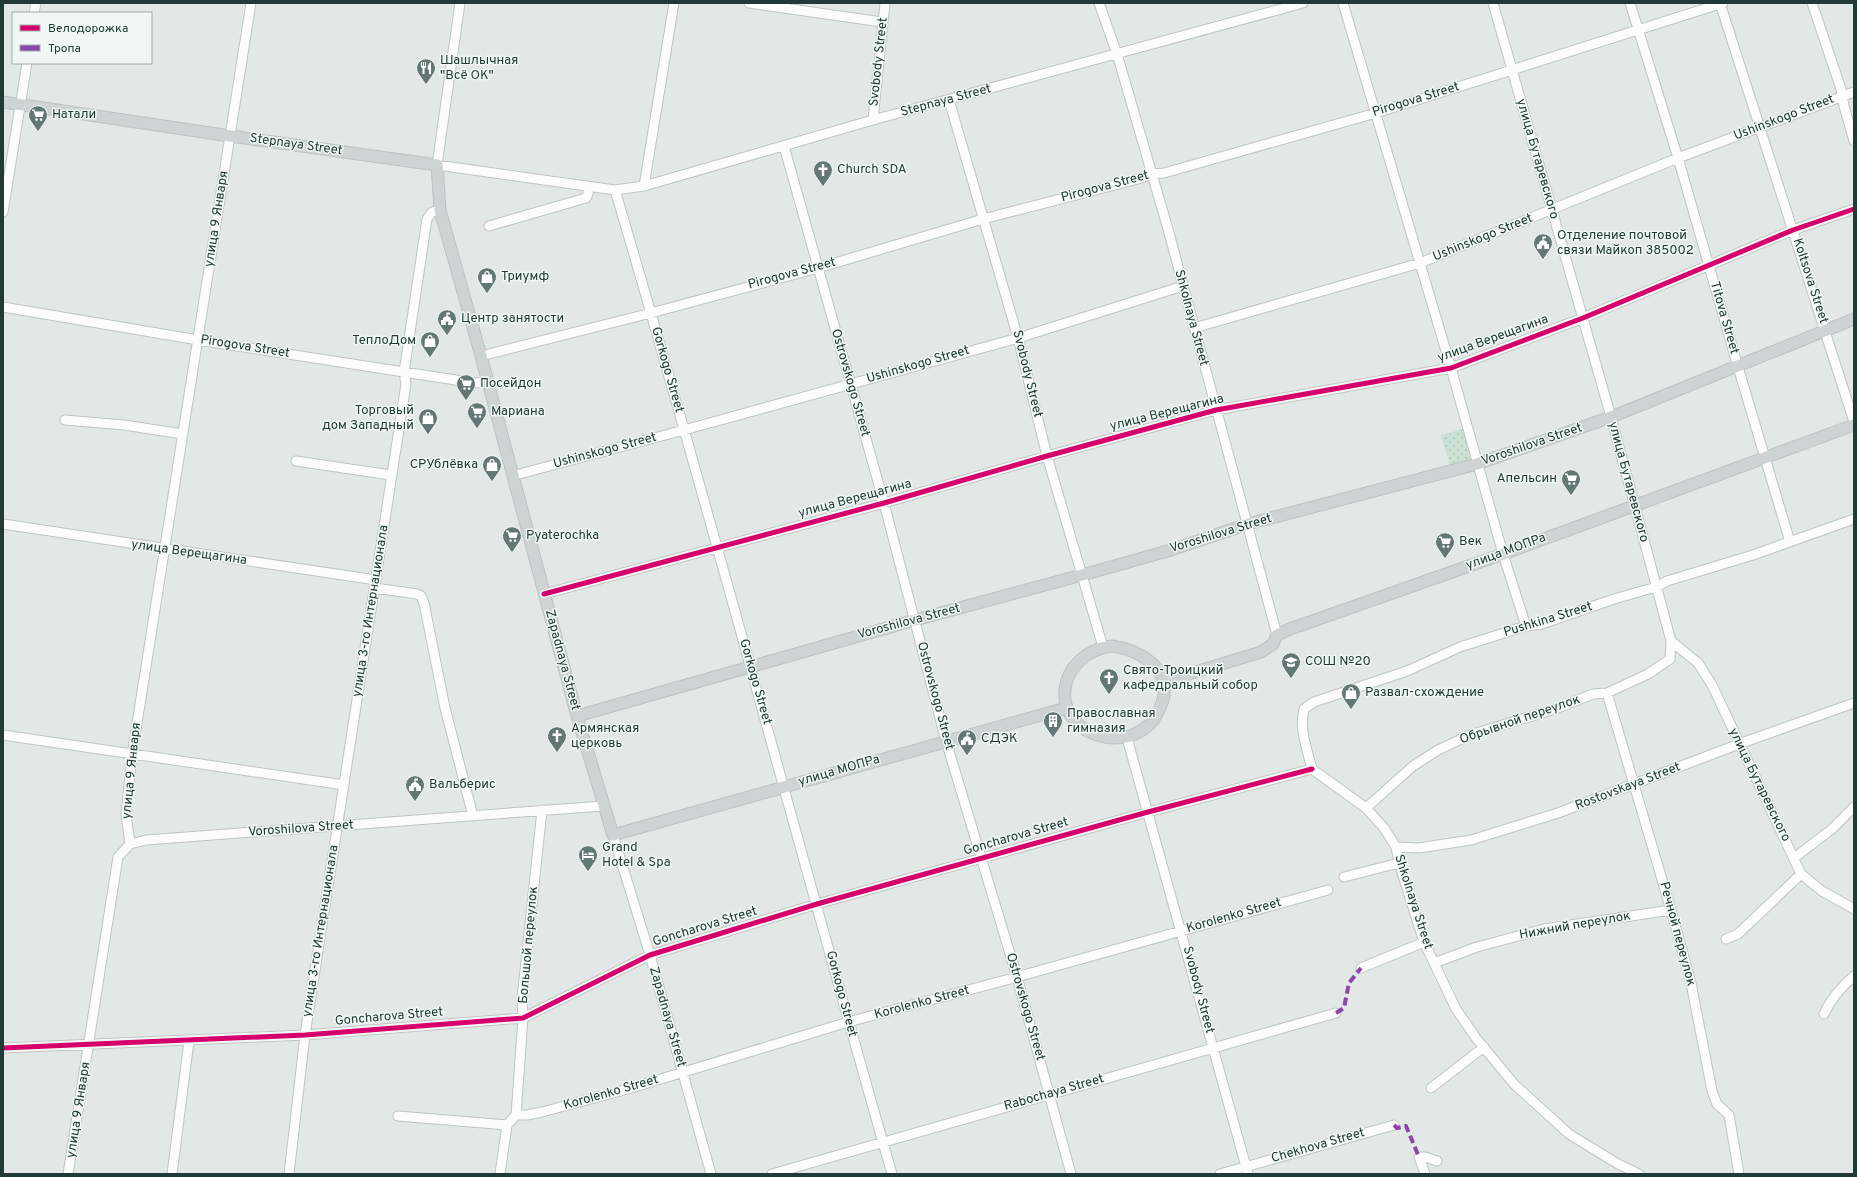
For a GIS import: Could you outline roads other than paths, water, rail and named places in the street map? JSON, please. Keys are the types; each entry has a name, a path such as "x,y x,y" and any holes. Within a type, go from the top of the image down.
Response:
{"main road":[{"name":"Stepnaya Street","path":"3,102 437,165"},
{"name":"Zapadnaya Street","path":"437,165 440,210 481,356 577,716 613,835"},
{"name":"Voroshilova Street","path":"577,716 915,620 1083,576 1171,550 1248,524 1477,464 1611,417 1826,332 1854,319"},
{"name":"улица МОПРа","path":"1163,682 1261,652 1273,644 1277,635 1765,458 1854,423"},
{"path":"1103,647 1123,648 1137,652 1148,659 1157,668 1163,682 1164,695 1160,709 1152,722 1140,732 1127,738 1110,738 1097,735 1084,729 1073,720 1066,708 1064,698 1065,685 1069,674 1081,659 1090,652 1103,647"},
{"name":"улица МОПРа","path":"613,835 1066,708"}],"street":[{"name":"улица 9 Января","path":"68,1174 90,1045 118,857 130,844 126,815 132,754 251,3"},
{"path":"437,165 460,3"},
{"path":"644,186 674,3"},
{"path":"749,3 882,22"},
{"name":"Svobody Street","path":"873,120 885,3"},
{"name":"Shkolnaya Street","path":"1099,3 1152,174 1277,635"},
{"name":"Stepnaya Street","path":"437,165 615,190 644,186 873,120 1303,3"},
{"path":"1343,3 1451,368 1502,554 1526,626"},
{"name":"улица Бутаревского","path":"1493,3 1511,71 1553,210 1611,417 1671,641 1698,663 1712,686 1801,874 1822,891 1854,909"},
{"name":"Titova Street","path":"1630,3 1678,158 1790,542"},
{"name":"Pirogova Street","path":"481,356 651,313 818,268 984,219 1164,172 1376,113 1721,3"},
{"name":"Koltsova Street","path":"1721,3 1854,423"},
{"path":"1812,3 1842,96 1854,141"},
{"path":"3,212 27,64"},
{"name":"Ushinskogo Street","path":"1194,328 1420,263 1678,158 1854,92"},
{"name":"Svobody Street","path":"949,100 1018,338 1047,456 1103,647"},
{"name":"Ostrovskogo Street","path":"784,146 884,503 946,741 1017,977 1071,1174"},
{"path":"489,226 586,198 589,187"},
{"name":"Gorkogo Street","path":"615,190 718,548 817,904 848,1022 892,1174"},
{"name":"улица Верещагина","path":"544,594 884,503 1047,456 1216,410 1451,368 1583,318 1793,230 1854,209"},
{"name":"улица 3-го Интернационала","path":"289,1174 305,1035 406,384 404,372 426,219 432,212 440,210"},
{"name":"Ushinskogo Street","path":"512,476 1018,338 1183,286"},
{"name":"Pirogova Street","path":"3,307 198,340 404,372 475,382 488,382"},
{"path":"65,420 124,424 183,434"},
{"path":"296,461 391,475"},
{"name":"Pushkina Street","path":"1312,769 1302,731 1301,720 1304,709 1314,702 1407,671 1460,647 1526,626 1542,624 1614,599 1656,587 1667,581 1790,542 1854,519"},
{"name":"улица Верещагина","path":"3,524 375,584 421,596 445,708 473,816"},
{"name":"Обрывной переулок","path":"1366,808 1413,766 1438,750 1470,735 1555,710 1593,694 1607,693 1648,674 1670,659 1671,641"},
{"name":"Речной переулок","path":"1607,693 1691,983 1712,1091 1717,1104 1729,1115 1739,1174"},
{"name":"Rostovskaya Street","path":"1396,847 1419,848 1471,840 1558,813 1739,744 1854,703"},
{"path":"3,735 344,785"},
{"name":"Svobody Street","path":"1127,738 1182,931 1247,1170"},
{"name":"Shkolnaya Street","path":"1312,769 1366,808 1384,828 1396,847 1399,863 1424,942 1456,1009 1484,1047 1514,1084 1569,1134 1618,1164 1639,1174"},
{"name":"Goncharova Street","path":"3,1048 305,1035 523,1018 650,955 817,904 1148,812 1312,769"},
{"name":"Voroshilova Street","path":"130,844 146,840 337,827 603,806"},
{"path":"1794,858 1832,829 1854,807"},
{"name":"Большой переулок","path":"516,1115 523,1018 522,999 542,810"},
{"name":"Zapadnaya Street","path":"613,835 650,955 711,1174"},
{"path":"1344,877 1399,863"},
{"path":"1726,940 1738,934 1801,874"},
{"name":"Korolenko Street","path":"516,1115 527,1115 542,1112 683,1073 848,1022 1017,977 1328,890"},
{"name":"Нижний переулок","path":"1434,963 1477,947 1544,929 1671,910"},
{"path":"1361,968 1424,942"},
{"path":"1824,1014 1829,1003 1840,987 1854,976"},
{"name":"Rabochaya Street","path":"772,1174 1336,1013"},
{"path":"172,1174 190,1041"},
{"path":"1431,1088 1484,1047"},
{"path":"500,1174 507,1126 516,1115"},
{"path":"398,1116 507,1126"},
{"name":"Chekhova Street","path":"1220,1174 1247,1170 1394,1125"},
{"path":"1425,1174 1419,1157 1426,1157 1437,1161"}],"place":[{"name":"Шашлычная \"Всё ОК\"","path":"426,85"},
{"name":"Натали","path":"38,132"},
{"name":"Church SDA","path":"823,187"},
{"name":"Отделение почтовой связи Майкоп 385002","path":"1543,260"},
{"name":"Триумф","path":"487,294"},
{"name":"Центр занятости","path":"447,336"},
{"name":"ТеплоДом","path":"430,358"},
{"name":"Посейдон","path":"466,401"},
{"name":"Мариана","path":"477,429"},
{"name":"Торговый дом Западный","path":"428,435"},
{"name":"СРУблёвка","path":"492,482"},
{"name":"Апельсин","path":"1571,496"},
{"name":"Pyaterochka","path":"512,553"},
{"name":"Век","path":"1445,559"},
{"name":"СОШ №20","path":"1291,679"},
{"name":"Свято-Троицкий кафедральный собор","path":"1109,695"},
{"name":"Развал-схождение","path":"1351,710"},
{"name":"Православная гимназия","path":"1053,738"},
{"name":"Армянская церковь","path":"557,753"},
{"name":"СДЭК","path":"967,756"},
{"name":"Вальберис","path":"415,802"},
{"name":"Grand Hotel & Spa","path":"588,872"}]}
